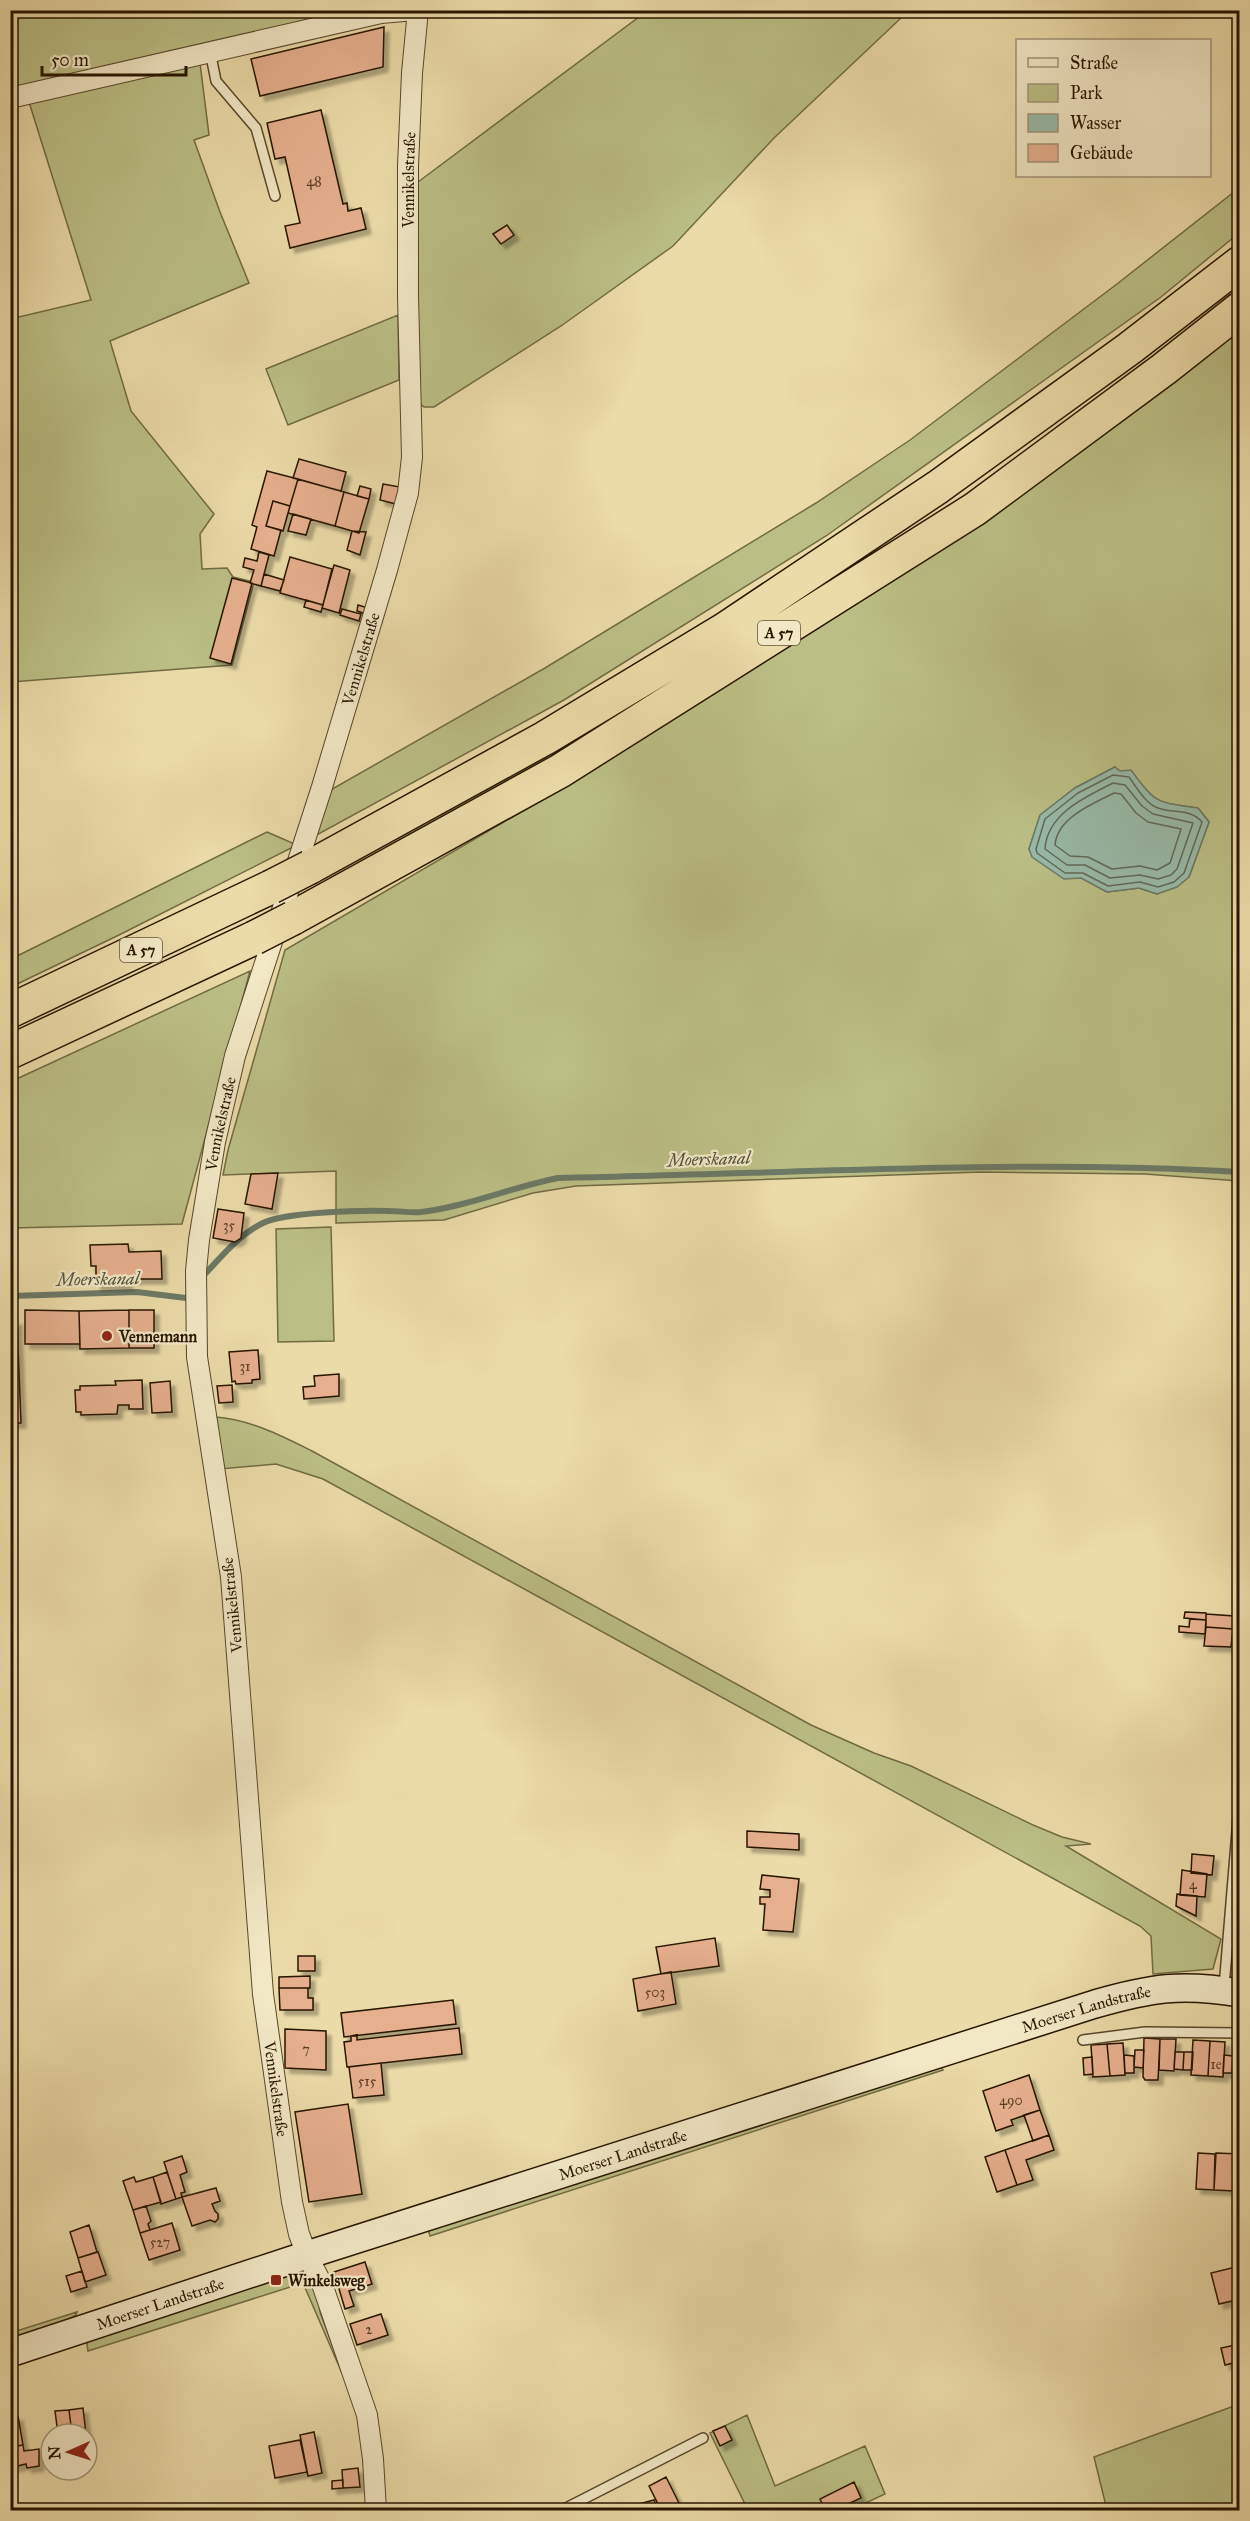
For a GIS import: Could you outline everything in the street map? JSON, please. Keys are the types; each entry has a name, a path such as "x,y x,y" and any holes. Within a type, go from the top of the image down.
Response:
{"highway":[{"name":"A 57","path":"10,1011 310,867 545,738 724,630 938,487 1130,348 1239,263"},
{"name":"A 57","path":"10,1052 254,938 560,771 975,509 1164,369 1239,309"}],"main road":[{"name":"Moerser Landstraße","path":"10,2353 307,2255 1095,2004 1161,1988 1182,1986 1231,1991"}],"street":[{"path":"10,98 381,13 416,10"},
{"name":"Vennikelstraße","path":"307,2255 292,2202 263,1994 231,1577 197,1357 196,1271 215,1142 235,1056 322,788 408,493 412,457 408,166 416,10"},
{"path":"307,2255 322,2284 367,2415 373,2459 376,2511"}],"lane":[{"path":"210,51 216,81 256,128 275,196"},
{"path":"1231,1991 1229,1932 1239,1795"},
{"path":"1229,1932 1239,1929"},
{"path":"1083,2040 1145,2032 1239,2033"},
{"path":"562,2511 704,2438"}],"green space":[{"path":"11,10 351,11 11,89"},
{"path":"894,10 900,19 774,138 673,246 561,326 434,407 424,407 416,400 414,185 647,11"},
{"path":"200,63 209,135 194,140 249,283 110,341 131,411 214,514 200,534 202,569 227,568 233,577 254,582 232,665 11,682 10,319 91,300 29,102"},
{"path":"1239,188 1239,233 1161,297 826,536 564,700 313,837 327,792 545,668 816,503 910,440 1117,284"},
{"path":"398,315 399,380 288,425 266,369"},
{"path":"1239,325 1239,1181 1145,1174 981,1172 576,1186 533,1193 444,1220 336,1223 336,1171 223,1175 228,1150 285,950 569,784","holes":["1115,767 1119,771 1131,771 1158,800 1198,808 1209,822 1189,877 1157,894 1139,888 1107,892 1029,849 1040,816 1075,788"]},
{"path":"267,832 297,845 11,987 11,959"},
{"path":"250,971 182,1224 11,1228 10,1082"},
{"path":"331,1227 334,1341 278,1342 276,1229"},
{"path":"215,1417 253,1425 312,1451 811,1725 874,1753 911,1766 1033,1825 1062,1837 1091,1844 1066,1846 1221,1939 1213,1969 1153,1974 1151,1936 1140,1926 323,1479 276,1464 220,1469"},
{"path":"938,2063 943,2070 430,2236 427,2226"},
{"path":"290,2270 302,2273 311,2279 318,2293 320,2312 348,2387 303,2283 88,2351 86,2337"},
{"path":"77,2312 76,2315 62,2323 11,2340 10,2333"},
{"path":"1234,2406 1240,2428 1239,2510 1107,2510 1094,2457"},
{"path":"747,2415 775,2486 865,2446 885,2494 851,2510 748,2510 710,2433"}],"water":[{"path":"1115,767 1120,771 1131,770 1158,800 1198,808 1209,822 1189,877 1177,887 1157,894 1139,888 1107,892 1081,878 1064,879 1032,857 1029,849 1040,815 1075,788"}],"building":[{"path":"384,27 383,67 260,96 251,59"},
{"path":"321,110 343,204 347,203 348,211 361,208 366,229 290,248 285,226 300,223 285,157 275,159 267,123"},
{"path":"507,225 514,235 501,244 493,234"},
{"path":"299,459 346,472 341,491 293,478"},
{"path":"267,471 298,479 290,506 273,501 266,526 281,530 274,556 251,549 257,527 252,525"},
{"path":"298,479 344,492 335,526 288,513"},
{"path":"383,484 400,487 396,504 380,500"},
{"path":"360,486 371,489 369,499 357,496"},
{"path":"344,492 369,499 359,533 335,526"},
{"path":"273,501 290,506 283,531 266,526"},
{"path":"293,514 311,519 306,535 288,531"},
{"path":"352,531 366,532 360,555 347,550"},
{"path":"259,552 269,555 261,586 250,583 254,570 243,567 245,558 257,561"},
{"path":"290,557 332,569 323,605 280,593"},
{"path":"334,565 350,570 339,613 322,608"},
{"path":"264,574 284,580 280,591 261,586"},
{"path":"232,578 252,583 231,664 210,658"},
{"path":"306,600 323,605 321,612 304,607"},
{"path":"358,605 368,608 366,614 357,611"},
{"path":"342,609 361,614 359,621 340,615"},
{"path":"278,1173 272,1209 245,1204 251,1174"},
{"path":"218,1209 244,1213 241,1238 235,1242 213,1238"},
{"path":"128,1244 129,1252 161,1251 162,1279 127,1279 128,1285 96,1285 96,1266 91,1266 90,1245"},
{"path":"25,1310 79,1311 80,1344 25,1344"},
{"path":"129,1310 129,1348 80,1349 79,1311"},
{"path":"129,1310 154,1310 154,1348 129,1348"},
{"path":"17,1320 21,1423 10,1423 10,1321"},
{"path":"258,1350 260,1379 252,1380 252,1383 232,1382 229,1352"},
{"path":"339,1374 339,1396 304,1399 303,1387 315,1386 314,1376"},
{"path":"142,1380 143,1409 129,1409 129,1405 118,1405 117,1414 81,1415 81,1412 76,1412 75,1390 80,1390 80,1386 116,1385 115,1381"},
{"path":"170,1381 172,1412 152,1413 150,1383"},
{"path":"232,1385 233,1402 219,1403 217,1386"},
{"path":"1185,1612 1206,1613 1206,1620 1184,1618"},
{"path":"1206,1614 1234,1616 1233,1629 1206,1627"},
{"path":"1190,1619 1206,1620 1205,1634 1179,1632 1179,1626 1189,1627"},
{"path":"1206,1627 1233,1629 1231,1647 1204,1646"},
{"path":"747,1831 799,1834 799,1850 747,1847"},
{"path":"1192,1854 1214,1856 1212,1875 1191,1873"},
{"path":"1182,1870 1207,1874 1205,1897 1180,1895"},
{"path":"762,1875 799,1879 793,1932 763,1930 765,1904 760,1904 760,1897 770,1897 770,1890 760,1889"},
{"path":"1177,1894 1197,1896 1196,1916 1176,1906"},
{"path":"715,1938 719,1966 661,1974 656,1947"},
{"path":"298,1956 315,1956 315,1971 298,1971"},
{"path":"671,1972 676,2004 638,2011 633,1979"},
{"path":"310,1976 310,1988 279,1988 279,1977"},
{"path":"279,1988 308,1988 308,1998 313,1998 313,2010 280,2010"},
{"path":"453,2000 456,2024 344,2037 341,2013"},
{"path":"459,2028 462,2054 347,2067 344,2042 351,2041 351,2036 357,2035 357,2040"},
{"path":"285,2029 326,2031 326,2070 285,2068"},
{"path":"1144,2038 1160,2039 1158,2080 1145,2080 1143,2077"},
{"path":"1160,2039 1176,2039 1174,2071 1159,2070"},
{"path":"1193,2040 1210,2041 1208,2076 1191,2075"},
{"path":"1210,2041 1225,2042 1223,2077 1208,2076"},
{"path":"1123,2043 1125,2075 1110,2076 1107,2044"},
{"path":"1107,2044 1110,2076 1093,2077 1091,2045"},
{"path":"1135,2050 1144,2050 1143,2068 1134,2067"},
{"path":"1175,2052 1184,2052 1183,2070 1174,2069"},
{"path":"1184,2052 1193,2052 1192,2070 1183,2070"},
{"path":"1124,2055 1134,2056 1134,2073 1125,2073"},
{"path":"1224,2055 1233,2056 1232,2073 1223,2073"},
{"path":"1233,2056 1240,2056 1240,2074 1232,2073"},
{"path":"1092,2057 1093,2074 1084,2075 1083,2058"},
{"path":"381,2063 384,2095 353,2098 349,2067"},
{"path":"1029,2075 1040,2110 1011,2120 1013,2125 996,2131 983,2091"},
{"path":"348,2104 362,2194 309,2202 295,2112"},
{"path":"1040,2110 1049,2135 1033,2141 1024,2115"},
{"path":"1049,2135 1054,2150 1026,2160 1033,2180 1017,2185 1005,2150"},
{"path":"1005,2150 1017,2185 997,2192 985,2157"},
{"path":"1198,2153 1215,2154 1214,2190 1196,2189"},
{"path":"1216,2153 1240,2154 1240,2181 1235,2191 1214,2190"},
{"path":"182,2156 187,2172 180,2175 185,2192 181,2193 182,2197 176,2199 164,2162"},
{"path":"167,2172 176,2199 161,2204 153,2177"},
{"path":"134,2177 136,2182 153,2177 161,2202 133,2210 123,2181"},
{"path":"216,2188 220,2201 212,2204 218,2214 218,2219 215,2222 210,2220 192,2226 182,2197"},
{"path":"146,2206 151,2221 148,2224 150,2230 140,2233 133,2210"},
{"path":"172,2223 180,2250 149,2260 140,2233"},
{"path":"89,2225 97,2252 78,2258 70,2232"},
{"path":"98,2252 106,2275 85,2282 78,2258"},
{"path":"365,2262 372,2284 349,2291 354,2306 345,2309 334,2272"},
{"path":"1240,2266 1240,2308 1234,2309 1232,2301 1219,2304 1211,2273"},
{"path":"82,2271 87,2287 71,2292 66,2276"},
{"path":"381,2314 388,2335 357,2345 350,2324"},
{"path":"1240,2344 1240,2365 1237,2362 1225,2365 1221,2348"},
{"path":"83,2408 85,2422 70,2422 69,2410"},
{"path":"69,2410 70,2422 56,2422 55,2411"},
{"path":"18,2416 23,2445 10,2447 10,2417"},
{"path":"725,2426 732,2440 720,2446 713,2431"},
{"path":"314,2432 322,2473 308,2476 300,2435"},
{"path":"300,2440 307,2472 275,2478 269,2446"},
{"path":"23,2445 24,2451 39,2449 39,2466 27,2468 26,2464 13,2467 10,2447"},
{"path":"358,2468 360,2487 343,2488 342,2470"},
{"path":"666,2477 679,2503 661,2510 649,2486"},
{"path":"343,2480 343,2488 332,2489 332,2481"},
{"path":"854,2482 861,2498 835,2510 825,2510 820,2499"},
{"path":"654,2500 658,2510 632,2510 631,2506"}],"waterway":[{"name":"Moerskanal","path":"205,1274 247,1233 274,1219 344,1211 421,1212 558,1178 984,1167 1155,1168 1240,1172"},
{"name":"Moerskanal","path":"10,1296 137,1292 186,1298"}],"place":[{"name":"Vennemann","path":"107,1336"},
{"name":"Winkelsweg","path":"276,2280"}]}
